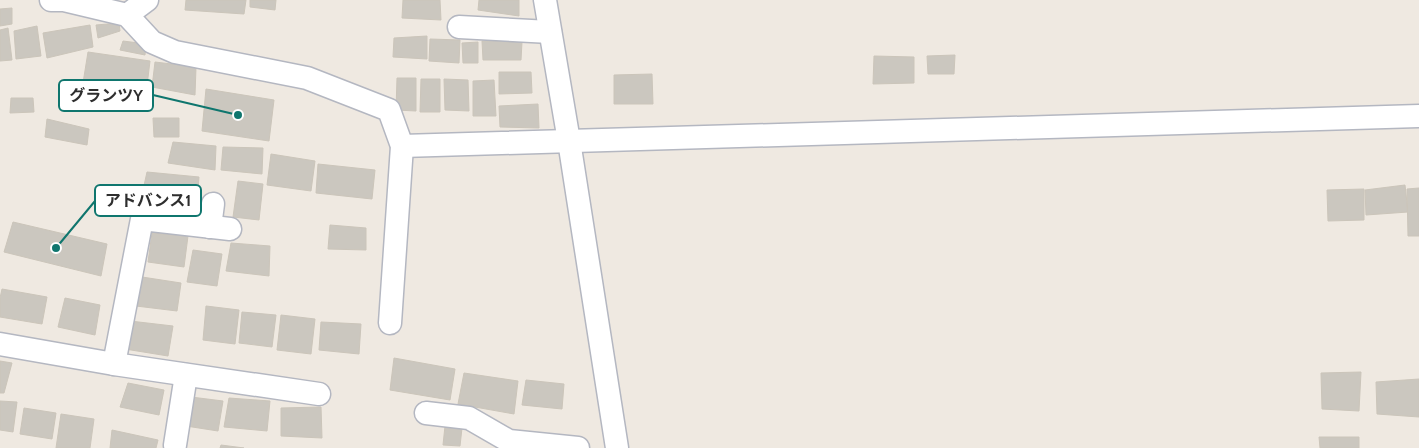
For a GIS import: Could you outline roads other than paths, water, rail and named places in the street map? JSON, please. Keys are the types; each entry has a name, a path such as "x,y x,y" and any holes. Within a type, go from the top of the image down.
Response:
{"street":[{"path":"51,0 64,0 127,15 152,42 174,52 307,78 389,110 402,146 390,323"},
{"path":"127,15 147,0"},
{"path":"545,0 569,141 611,448"},
{"path":"459,27 550,32"},
{"path":"402,146 1419,116"},
{"path":"114,364 142,220 220,228 213,204"},
{"path":"0,344 114,364 318,394"},
{"path":"175,444 186,374"},
{"path":"426,413 469,418 509,441 578,448"}],"place":[{"name":"グランツY","path":"238,115"},
{"name":"アドバンス1","path":"56,248"}]}
